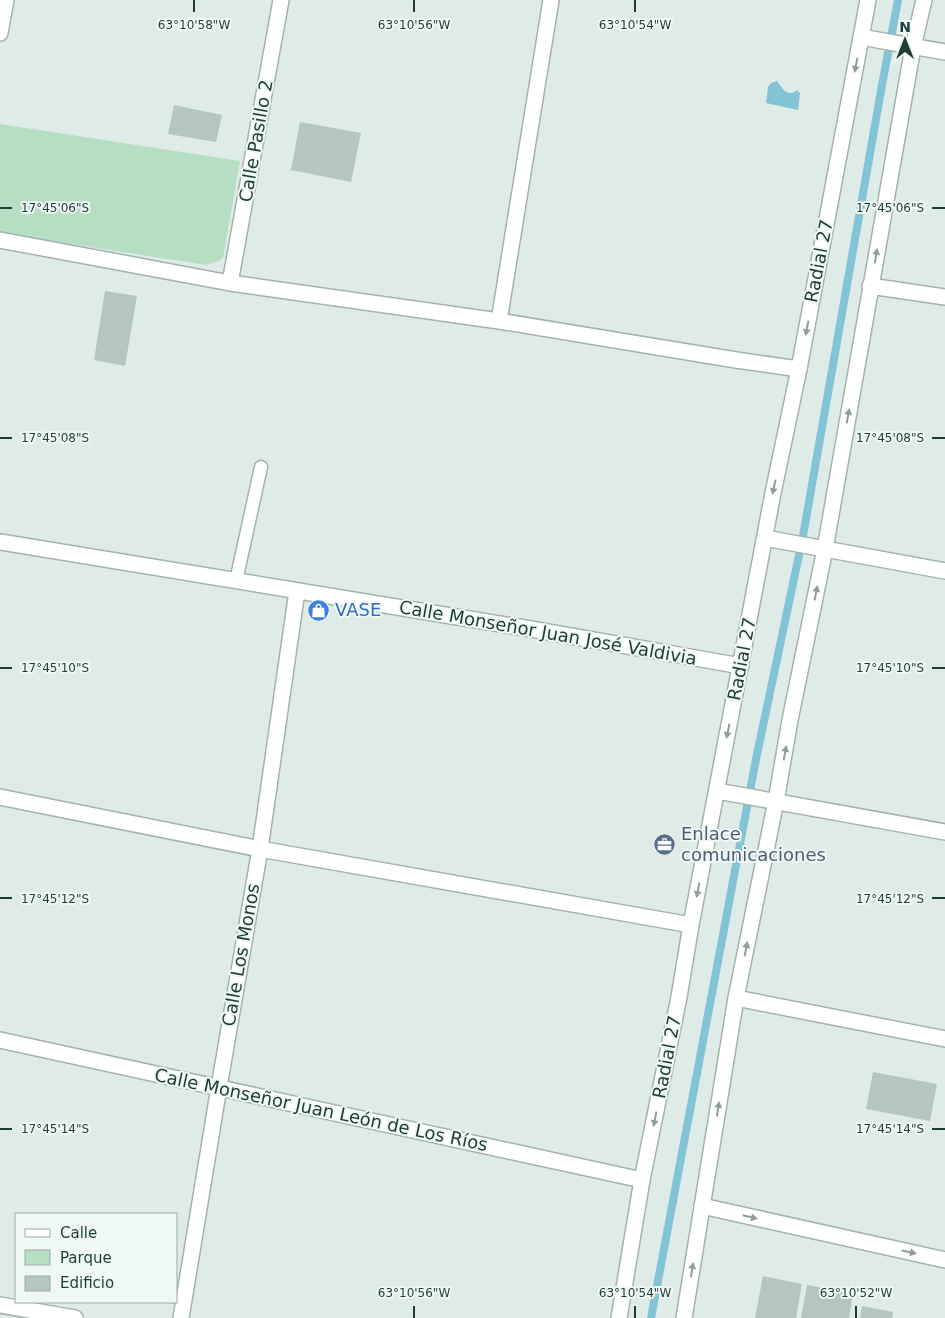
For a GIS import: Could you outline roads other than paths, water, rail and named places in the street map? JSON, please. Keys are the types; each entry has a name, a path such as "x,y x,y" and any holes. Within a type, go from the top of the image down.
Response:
{"street":[{"path":"0,32 6,0"},
{"name":"Calle Pasillo 2","path":"230,283 282,0"},
{"path":"499,320 551,0"},
{"name":"Radial 27","path":"619,1318 642,1180 679,997 691,925 722,792 741,666 771,539 799,369 865,38 868,0"},
{"path":"684,1318 736,998 825,549 913,47 924,0"},
{"path":"865,38 945,52"},
{"path":"0,240 230,283 499,320 799,369"},
{"path":"870,286 945,297"},
{"path":"771,539 945,571"},
{"name":"Calle Monseñor Juan José Valdivia","path":"0,542 525,628 741,666"},
{"name":"Calle Los Monos","path":"181,1318 260,849 297,591"},
{"path":"722,792 945,832"},
{"path":"0,797 260,849 691,925"},
{"path":"736,998 945,1039"},
{"name":"Calle Monseñor Juan León de Los Ríos","path":"0,1040 642,1180"},
{"path":"702,1206 945,1260"},
{"path":"0,1305 75,1318"}],"lane":[{"path":"236,581 261,467"}],"water":[{"path":"777,81 788,93 797,90 800,93 798,110 766,103 768,87 771,83"}],"waterway":[{"path":"651,1318 756,759 803,536 898,0"}],"place":[{"name":"VASE","path":"319,610"},
{"name":"Enlace comunicaciones","path":"665,844"}]}
